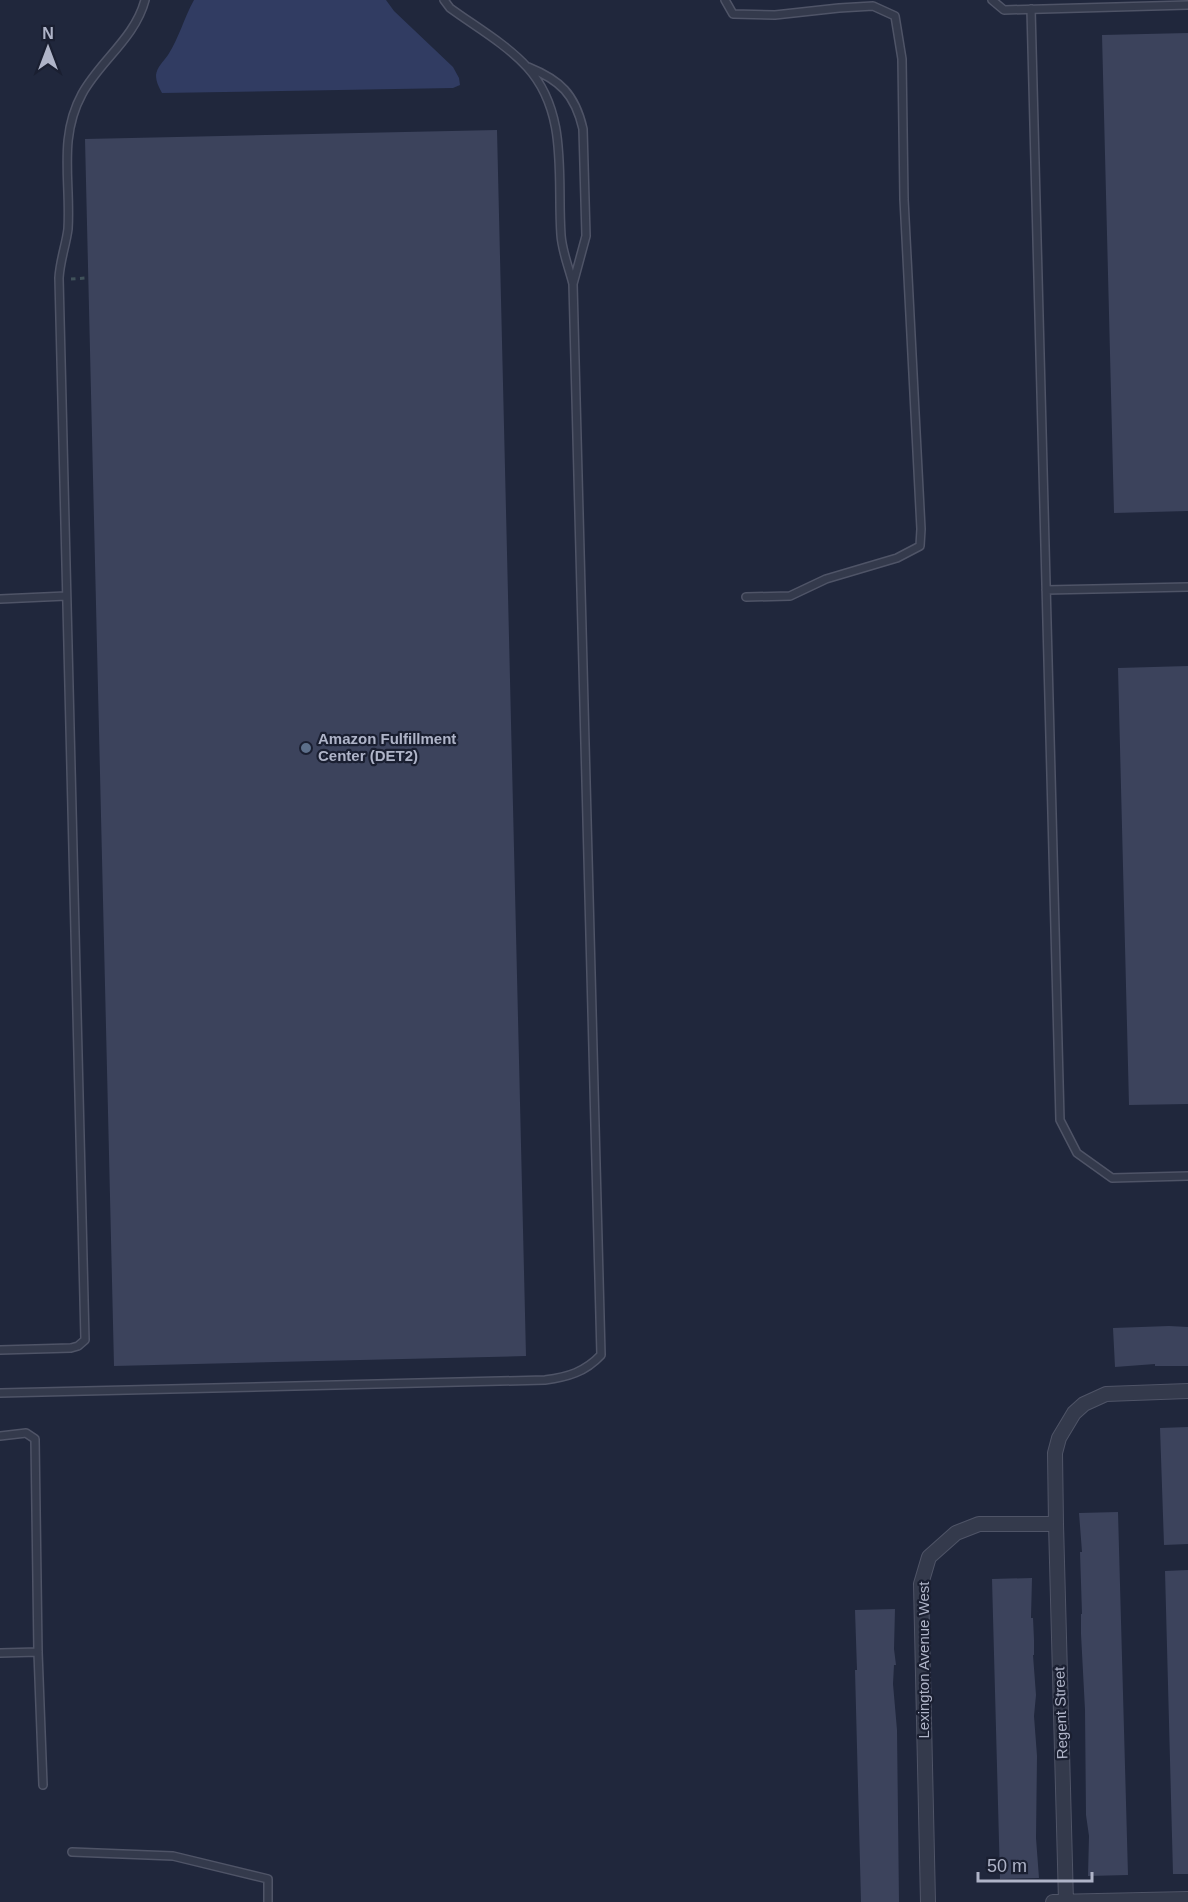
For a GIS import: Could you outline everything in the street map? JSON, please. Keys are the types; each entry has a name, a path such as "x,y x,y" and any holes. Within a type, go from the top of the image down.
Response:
{"street":[{"name":"Regent Street","path":"1066,1902 1055,1453 1059,1438 1074,1413 1084,1404 1106,1394 1188,1391"},
{"name":"Lexington Avenue West","path":"928,1902 921,1584 929,1557 956,1533 980,1524 1056,1524"},
{"path":"1053,1902 1188,1899"}],"lane":[{"path":"0,1350 78,1346 85,1340 58,283 61,254 68,230 67,141 73,115 92,79 134,27 145,0"},
{"path":"0,1393 545,1380 562,1378 578,1372 591,1366 601,1355 573,284 561,237 559,153 555,123 545,93 528,68 450,8 444,0"},
{"path":"725,0 733,14 775,15 873,6 895,16 902,59 904,199 921,517 920,546 897,558 826,579 790,596 746,597"},
{"path":"992,0 1004,10 1188,5"},
{"path":"1031,9 1060,1120 1077,1153 1112,1178 1188,1176"},
{"path":"528,68 549,76 561,85 580,116 583,129 586,236 573,284"},
{"path":"1046,590 1188,587"},
{"path":"0,599 66,596"},
{"path":"0,1435 26,1433 35,1439 38,1652 43,1785"},
{"path":"0,1653 38,1652"},
{"path":"72,1852 173,1856 268,1879 268,1902"}],"path":[{"path":"70,279 87,278"}],"water":[{"path":"194,0 386,0 394,11 453,67 460,85 453,88 162,93 157,80 157,72 172,48"}],"building":[{"path":"1188,33 1188,511 1114,513 1102,35"},
{"name":"Amazon Fulfillment Center (DET2)","path":"497,130 526,1356 114,1366 85,139"},
{"path":"1188,666 1188,1104 1129,1105 1118,668"},
{"path":"1188,1327 1188,1366 1155,1366 1155,1364 1115,1367 1113,1328"},
{"path":"1188,1427 1188,1544 1164,1545 1160,1428"},
{"path":"1118,1512 1128,1875 1088,1876 1089,1836 1086,1815 1085,1710 1081,1634 1080,1552 1082,1552 1079,1513"},
{"path":"1188,1570 1188,1874 1173,1874 1165,1571"},
{"path":"1032,1578 1031,1618 1033,1618 1034,1640 1036,1695 1034,1716 1037,1756 1036,1838 1039,1878 1000,1879 992,1579"},
{"path":"895,1609 896,1665 894,1665 893,1684 897,1730 899,1902 861,1902 855,1610"}],"place":[{"name":"Amazon Fulfillment Center (DET2)","path":"306,748"}]}
